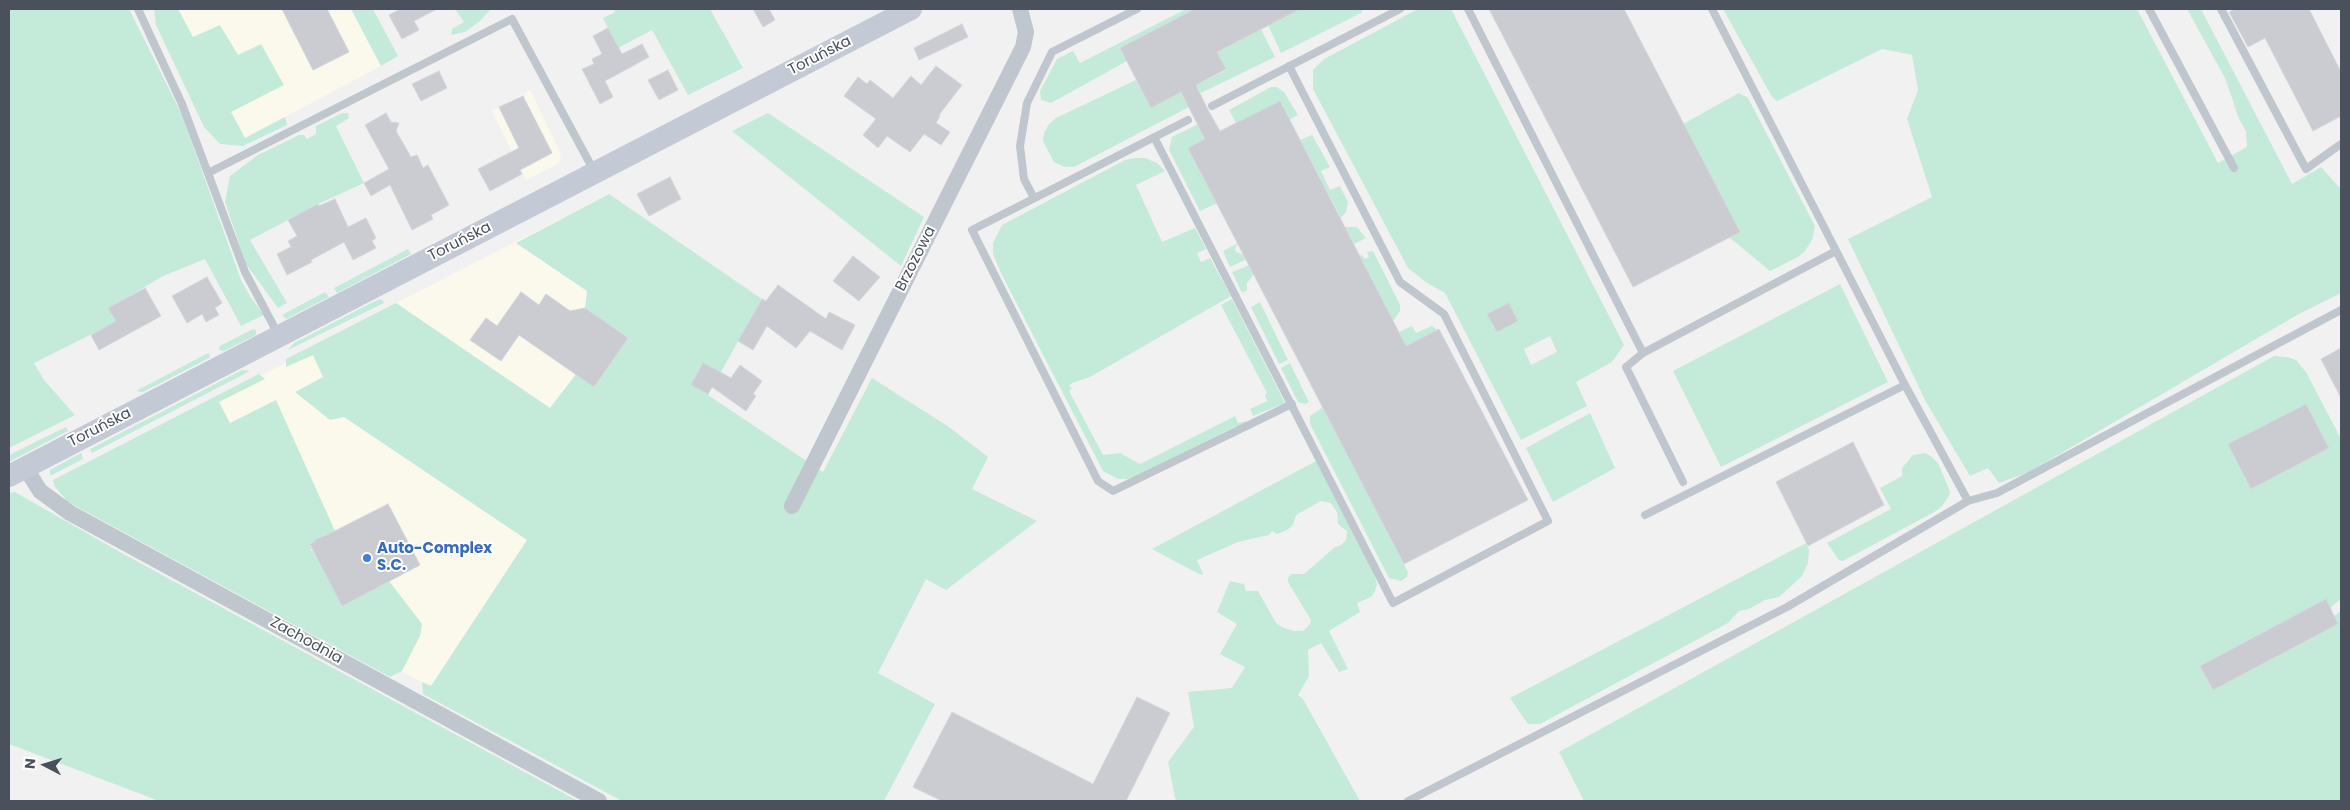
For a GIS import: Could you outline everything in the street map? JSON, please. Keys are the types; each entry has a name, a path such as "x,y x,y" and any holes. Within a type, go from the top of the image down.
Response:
{"street":[{"name":"Toruńska","path":"17,472 911,9"},
{"name":"Brzozowa","path":"792,506 1023,48 1026,32 1020,9"},
{"name":"Zachodnia","path":"17,472 70,513 599,801"}],"lane":[{"path":"138,9 182,104 245,272 279,336"},
{"path":"1034,198 1024,179 1020,146 1027,103 1052,52 1137,9"},
{"path":"1212,106 1398,9"},
{"path":"1468,9 1643,353"},
{"path":"1712,9 1905,385 1968,501"},
{"path":"2149,9 2234,168"},
{"path":"2221,9 2306,169 2341,144"},
{"path":"208,173 512,19 595,173"},
{"path":"1154,137 1393,603 1548,522 1444,314 1400,282 1288,66"},
{"path":"1188,120 972,230 1098,480 1113,491 1292,404"},
{"path":"1682,482 1626,367 1643,353 1836,251"},
{"path":"1408,801 1787,607 1968,501 1997,493 2341,310"},
{"path":"1646,514 1905,385"}],"shaded area":[{"path":"178,9 351,9 381,66 245,138"},
{"path":"530,90 561,154 559,163 526,180 492,111"},
{"path":"609,194 628,338 594,387 576,375 550,408 396,303"},
{"path":"310,350 335,401 655,621 581,766 342,640 217,399"}],"green space":[{"path":"9,9 129,9 182,115 241,280 264,315 241,326 205,259 163,276 109,308 116,322 34,363 44,380 75,415 9,448"},
{"path":"154,9 178,9 193,37 220,25 238,55 261,44 284,85 231,112 245,138 285,117 287,125 243,146 220,144 204,127 156,25"},
{"path":"351,9 373,9 398,56 381,66"},
{"path":"455,9 491,9 479,22 465,32 451,35 452,29 464,22"},
{"path":"614,9 710,9 743,68 688,95 652,30 618,48 603,18 615,12"},
{"path":"1186,9 1194,10 1120,48 1127,61 1051,103 1041,100 1040,91 1057,59 1073,51 1080,63"},
{"path":"1300,9 1363,9 1361,13 1281,53 1268,25"},
{"path":"1418,9 1451,9 1624,345 1612,362 1576,382 1587,406 1521,440 1445,293 1427,283 1408,268 1313,89 1313,70 1324,59","holes":["1550,336 1557,352 1531,365 1524,349"]},
{"path":"1723,9 2137,9 2218,163 2247,147 2246,131 2239,119 2226,80 2187,9 2201,9 2292,184 2321,167 2341,187 2341,293 2297,315 2029,472 1999,483 1988,468 1970,476 1926,402 1848,239 1932,197 1907,119 1918,90 1912,55 1882,49 1777,101 1772,97"},
{"path":"1261,29 1275,57 1201,93 1196,85 1226,70 1217,52"},
{"path":"1136,80 1151,108 1181,92 1189,107 1074,167 1065,167 1054,162 1043,141 1044,133 1049,124 1056,118"},
{"path":"1271,87 1277,87 1284,92 1298,115 1289,120 1280,101 1236,123 1229,110"},
{"path":"1739,93 1748,98 1815,226 1812,240 1805,251 1798,257 1770,271 1729,237 1683,124"},
{"path":"342,113 348,113 349,118 336,126 364,183 318,204 250,240 287,303 278,308 246,264 225,202 230,176 258,155 299,135 304,135 307,139 316,134 316,126"},
{"path":"768,113 924,217 901,266 732,131"},
{"path":"1198,124 1205,139 1189,148 1218,203 1200,211 1169,150 1172,137"},
{"path":"1312,135 1330,167 1321,171 1330,190 1340,186 1348,202 1346,212 1341,218 1300,140"},
{"path":"1145,158 1157,163 1165,171 1136,185 1162,242 1195,228 1206,249 1197,253 1201,262 1210,258 1231,296 1090,377 1072,383 1069,386 1072,388 1069,391 1103,455 1120,453 1140,464 1235,416 1238,423 1247,421 1237,430 1235,427 1136,476 1128,479 1118,479 1103,471 1001,273 993,254 993,243 1002,225 1125,160"},
{"path":"609,194 762,299 708,395 823,472 872,378 949,427 988,457 972,489 1037,521 946,590 926,579 878,673 935,704 884,801 622,801 423,694 422,682 431,686 527,540 344,417 330,420 295,392 323,377 313,355 286,367 286,359 396,303 550,408 576,374 594,387 628,338 585,308 587,291 516,243"},
{"path":"1345,227 1357,227 1366,238 1354,244"},
{"path":"1238,243 1235,249 1236,252 1245,255 1247,259 1230,267 1223,251"},
{"path":"408,249 411,254 337,293 334,288"},
{"path":"1373,251 1400,305 1400,311 1393,321 1360,256 1362,255 1365,259 1369,257 1367,252"},
{"path":"1250,265 1254,274 1247,283 1247,290 1244,292 1241,291 1232,272"},
{"path":"1840,284 1888,382 1721,467 1673,371"},
{"path":"325,292 329,297 286,319 282,315"},
{"path":"379,299 383,300 384,303 288,350 294,343"},
{"path":"1232,299 1286,405 1281,407 1280,405 1253,416 1250,409 1267,401 1265,395 1267,393 1221,305"},
{"path":"1260,302 1288,360 1279,364 1251,307"},
{"path":"1412,326 1416,333 1432,326 1437,330 1406,346 1399,332"},
{"path":"253,329 256,330 256,335 224,351 219,350 220,346"},
{"path":"208,353 210,355 209,358 147,390 142,392 136,391"},
{"path":"2274,356 2296,360 2306,372 2341,439 2341,599 2330,608 2325,600 2200,666 2213,690 2338,624 2334,616 2341,611 2341,801 1584,801 1559,752","holes":["2306,404 2329,448 2251,489 2228,444"]},
{"path":"1290,363 1309,402 1305,404 1298,402 1281,368"},
{"path":"242,370 250,371 92,453 90,449"},
{"path":"259,374 265,379 219,402 230,423 276,400 335,531 316,541 314,539 315,542 310,544 312,549 310,551 313,550 342,606 389,581 422,624 420,636 402,671 390,677 68,502 55,487 53,480"},
{"path":"1323,407 1408,572 1407,577 1401,581 1389,578 1310,424 1310,416"},
{"path":"1590,413 1615,468 1553,502 1526,448"},
{"path":"66,427 68,431 9,462 9,455"},
{"path":"81,453 83,459 50,476 50,470"},
{"path":"1925,453 1938,463 1949,489 1950,494 1943,505 1936,511 1843,561 1839,560 1827,543 1891,509 1880,488 1902,476 1902,468 1913,455"},
{"path":"1316,461 1374,574 1377,584 1371,597 1357,603 1360,612 1329,631 1348,669 1339,672 1321,643 1308,650 1309,676 1298,695 1303,699 1360,801 1177,801 1168,762 1194,727 1188,692 1232,688 1245,667 1220,654 1237,624 1217,612 1230,581 1244,584 1246,591 1258,591 1276,623 1294,631 1303,631 1310,624 1311,620 1288,582 1288,578 1291,574 1304,574 1335,547 1341,545 1346,540 1347,531 1338,524 1337,512 1331,503 1321,501 1296,515 1293,525 1287,530 1277,534 1272,531 1269,535 1238,542 1197,560 1203,574 1201,575 1152,549"},
{"path":"15,492 118,551 578,801 159,801 9,744 9,493"},
{"path":"1806,543 1809,550 1808,563 1802,576 1779,597 1765,600 1749,609 1739,611 1728,623 1540,724 1528,724 1510,698"}],"building":[{"path":"282,9 327,9 349,52 313,70"},
{"path":"401,9 437,9 414,21 419,30 402,39 389,15"},
{"path":"753,9 769,9 775,20 763,27"},
{"path":"1195,9 1300,9 1217,52 1226,69 1196,85 1220,131 1280,101 1406,346 1439,329 1528,500 1404,564 1188,148 1205,139 1181,92 1151,108 1120,48"},
{"path":"1489,9 1624,9 1740,232 1633,287"},
{"path":"2236,9 2309,9 2341,72 2341,116 2313,131 2265,38 2248,47 2229,12"},
{"path":"962,24 968,37 919,60 914,48"},
{"path":"608,28 622,54 642,44 649,57 605,81 613,97 600,104 582,69 594,64 592,59 602,54 593,36"},
{"path":"936,66 962,85 939,115 936,123 950,132 941,145 924,134 910,152 887,136 878,148 863,135 876,119 844,96 858,77 867,84 870,80 893,98 911,76 921,85"},
{"path":"668,70 678,90 659,100 648,80"},
{"path":"439,71 447,88 421,101 412,84"},
{"path":"523,96 552,153 520,170 522,174 490,191 478,169 519,148 499,107"},
{"path":"386,113 391,122 399,123 396,131 411,157 417,155 423,168 428,165 449,205 431,215 433,219 412,230 390,185 371,196 364,183 389,169 365,125"},
{"path":"670,177 681,199 649,216 637,194"},
{"path":"335,199 348,227 366,218 376,238 372,241 376,248 353,260 344,242 287,275 277,254 291,247 288,241 297,236 288,220 318,204 319,206"},
{"path":"853,256 880,277 859,301 833,281"},
{"path":"207,277 222,303 215,308 219,315 206,322 202,314 187,323 172,296"},
{"path":"778,285 826,319 829,312 855,325 842,350 810,331 796,348 767,326 753,350 738,341 762,299 766,301"},
{"path":"145,288 161,316 99,350 91,335 116,321 108,308"},
{"path":"521,292 539,305 546,294 570,311 585,308 628,338 594,387 519,335 501,361 470,340 486,318 497,326"},
{"path":"1509,303 1518,321 1497,332 1487,314"},
{"path":"2341,348 2341,398 2321,359"},
{"path":"703,363 731,378 740,365 762,381 753,394 756,396 746,411 712,387 708,394 691,385"},
{"path":"2306,404 2329,448 2251,489 2228,444"},
{"path":"1853,442 1884,505 1808,546 1776,482"},
{"name":"Auto-Complex S.C.","path":"388,504 420,565 342,606 310,544 315,542 314,540"},
{"path":"2326,599 2338,624 2213,690 2200,666"},
{"path":"1137,697 1170,713 1126,801 942,801 913,787 952,712 1093,784"}],"place":[{"name":"Auto-Complex S.C.","path":"367,558"}]}
